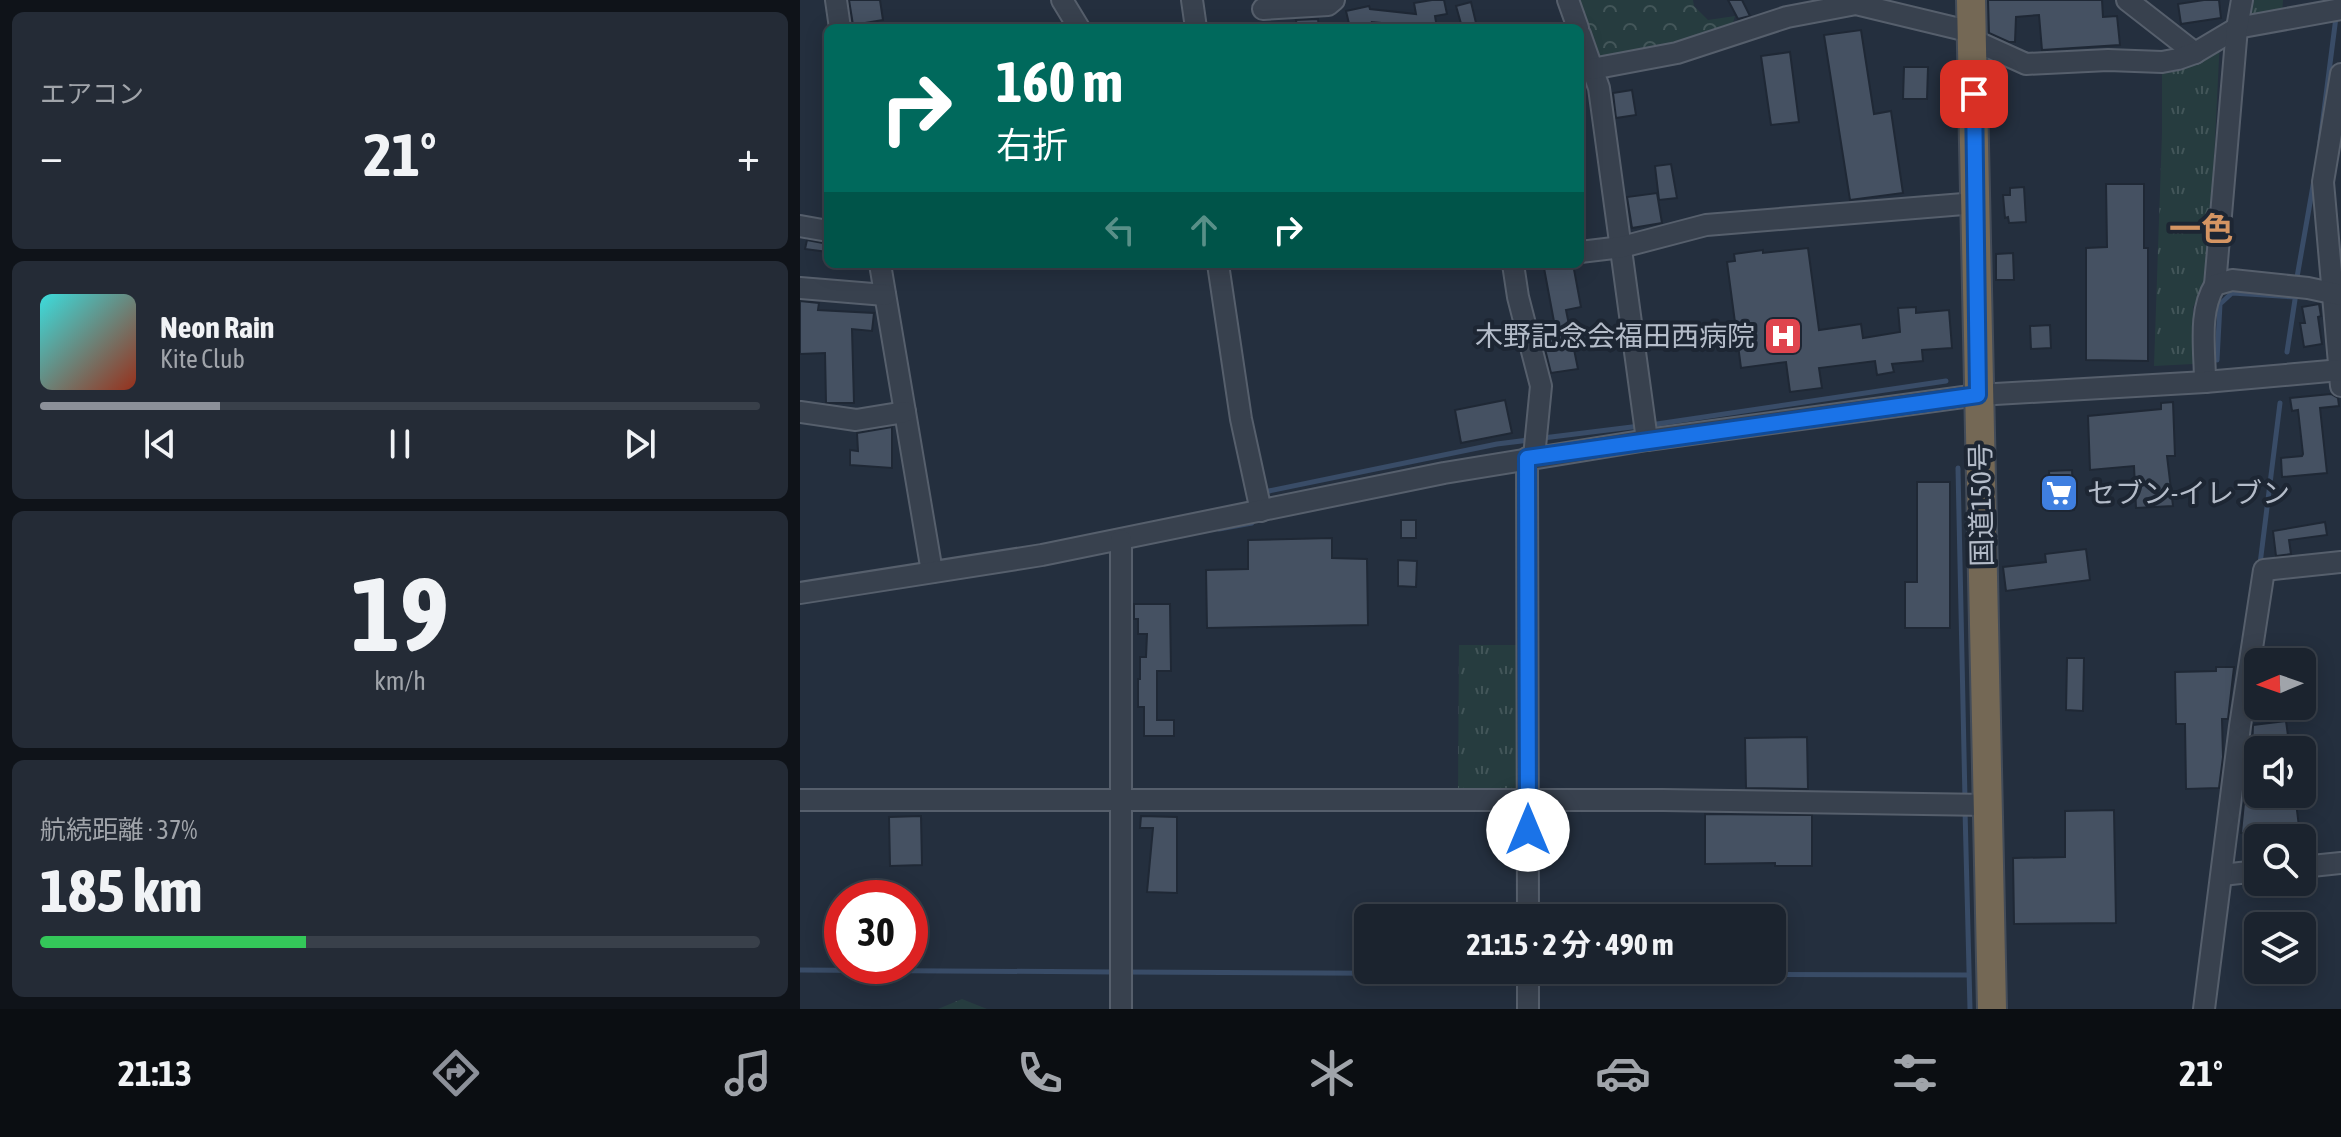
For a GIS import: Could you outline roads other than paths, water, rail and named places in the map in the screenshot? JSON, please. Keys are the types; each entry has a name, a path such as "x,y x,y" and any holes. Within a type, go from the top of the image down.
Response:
{"highway":[{"name":"国道150号","path":"1971,0 1992,1009"}],"street":[{"path":"836,0 839,24"},
{"path":"1062,0 1077,24"},
{"path":"1192,0 1195,24"},
{"path":"1263,9 1328,5 1334,0"},
{"path":"1568,0 1577,24"},
{"path":"2127,0 2195,53"},
{"path":"2205,382 2205,314 2209,295 2215,285 2242,0"},
{"path":"1584,95 1596,79 1787,17 1856,4 1972,36 2026,64 2108,60 2162,62 2195,53 2237,28 2341,9"},
{"path":"1584,45 1596,79 1647,440"},
{"path":"800,593 1121,540 1531,457 1647,440 1978,395 2340,375 2336,294 2323,182 2341,74"},
{"path":"1584,252 1622,247 1706,225 1976,203"},
{"path":"800,226 824,230"},
{"path":"881,268 932,572"},
{"path":"1219,268 1241,419 1261,511"},
{"path":"1514,268 1541,386 1531,457 1528,904"},
{"path":"2215,285 2232,280 2336,294"},
{"path":"800,288 885,295"},
{"path":"800,412 856,420 905,412"},
{"path":"1121,540 1121,1009"},
{"path":"2204,1009 2264,570 2341,562"},
{"path":"800,800 1528,800 1988,805"},
{"path":"2316,866 2341,863"},
{"path":"2222,875 2244,873"},
{"path":"1528,984 1528,1009"}],"waterway":[{"path":"2320,142 2336,17"},
{"path":"2296,283 2314,180"},
{"path":"2217,360 2220,304 2232,293 2296,297"},
{"path":"2287,352 2296,293"},
{"path":"1650,425 1946,381"},
{"path":"2260,564 2280,403"},
{"path":"1543,438 1640,426"},
{"path":"1262,495 1264,492 1497,444 1529,440"},
{"path":"1958,468 1965,800"},
{"path":"1219,529 1252,523 1253,519"},
{"path":"1965,810 1970,1009"},
{"path":"800,970 1115,972"},
{"path":"1125,972 1354,973"},
{"path":"1786,975 1968,975"}],"place":[{"name":"木野記念会福田西病院","path":"1783,336"},
{"name":"セブン-イレブン","path":"2059,493"}],"district":[{"name":"一色","path":"2201,228"}]}
